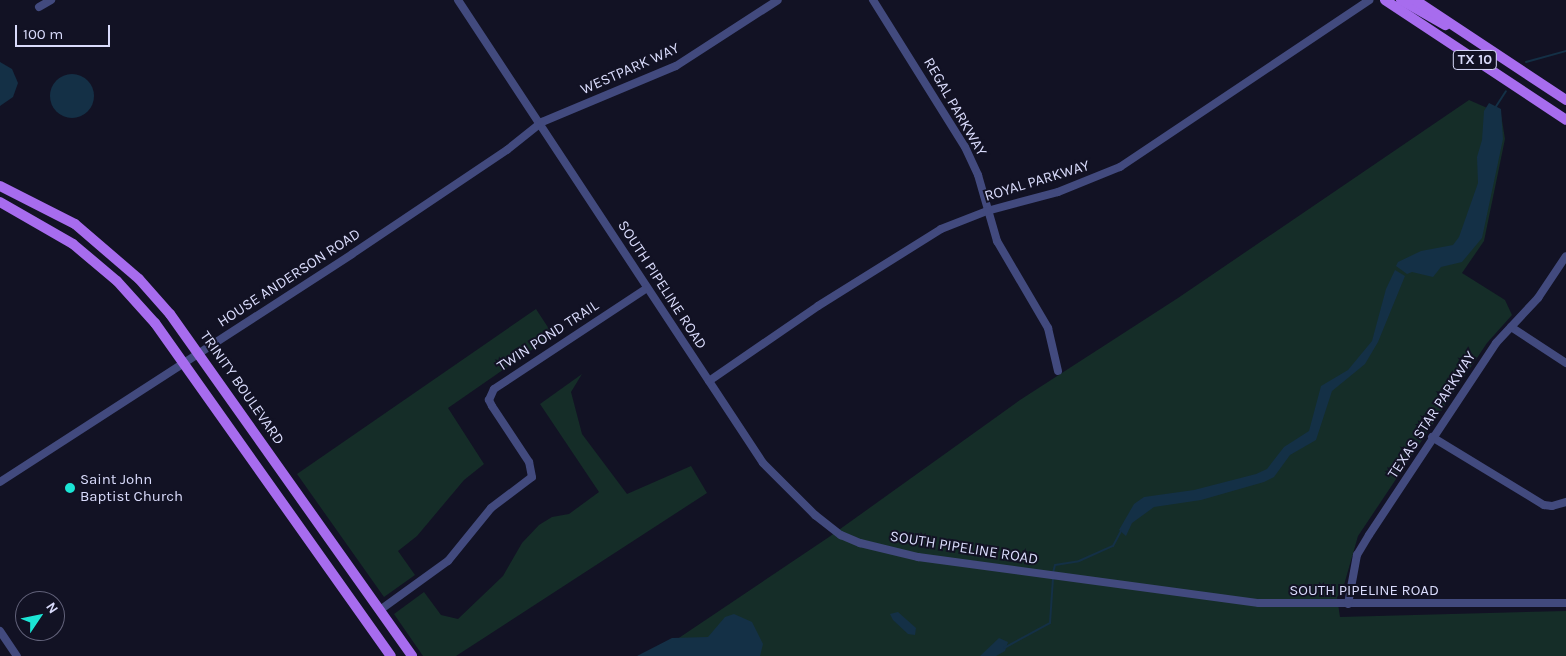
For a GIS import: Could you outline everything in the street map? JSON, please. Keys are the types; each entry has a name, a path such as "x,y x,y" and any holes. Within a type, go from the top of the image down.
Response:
{"main road":[{"name":"TX 10","path":"1385,0 1566,120"},
{"path":"1401,0 1442,26 1450,24"},
{"name":"TX 10","path":"1414,0 1566,100"},
{"name":"TRINITY BOULEVARD","path":"0,186 74,224 140,279 200,354 412,656"},
{"path":"0,202 45,226 97,264 155,323 392,656"}],"street":[{"path":"39,7 51,0"},
{"name":"SOUTH PIPELINE ROAD","path":"458,0 763,463 832,529 860,543 918,557 994,569 1259,603 1566,603"},
{"name":"WESTPARK WAY","path":"540,124 676,66 778,0"},
{"name":"REGAL PARKWAY","path":"873,0 965,147 978,175 997,240 1048,328 1058,371"},
{"name":"ROYAL PARKWAY","path":"709,381 908,248 941,229 987,211 1058,192 1120,167 1369,0"},
{"name":"HOUSE ANDERSON ROAD","path":"0,482 200,354 507,150 540,124"},
{"name":"TEXAS STAR PARKWAY","path":"1348,604 1357,555 1432,437 1496,343 1538,298 1566,256"},
{"name":"TWIN POND TRAIL","path":"380,610 448,561 496,503 532,477 530,462 492,406 490,400 494,389 647,288"},
{"path":"1511,327 1566,363"},
{"path":"1432,437 1544,505 1552,506 1566,502"},
{"path":"0,631 17,656"}],"green space":[{"path":"1469,100 1501,114 1505,139 1484,241 1462,273 1505,300 1512,315 1487,343 1358,536 1342,592 1337,597 1340,617 1566,611 1566,656 652,656 829,537 1020,400 1178,298"},
{"path":"536,309 553,335 448,408 484,464 464,480 417,536 398,551 415,575 384,597 297,474"},
{"path":"582,374 571,392 582,434 627,494 691,466 707,493 456,656 423,656 394,614 424,592 441,615 458,619 503,576 522,543 539,525 552,517 569,514 599,492 540,404"}],"water":[{"path":"0,62 12,69 18,83 13,97 0,106"},
{"path":"76,74 88,80 93,87 93,105 88,112 81,117 68,118 60,115 53,108 50,92 53,84 60,77"},
{"path":"1489,103 1501,109 1503,139 1482,238 1462,262 1441,267 1433,277 1412,272 1407,274 1396,266 1398,262 1421,251 1453,245 1459,237 1478,183 1477,157 1482,140 1484,111"},
{"path":"1395,270 1405,276 1378,342 1365,364 1332,391 1316,440 1290,455 1274,477 1264,482 1201,500 1154,507 1132,523 1126,536 1119,530 1134,504 1144,497 1194,490 1256,474 1267,469 1284,447 1309,431 1321,386 1348,370 1372,341 1386,289"},
{"path":"898,612 916,628 915,635 908,634 893,620 890,614"},
{"path":"734,614 752,622 763,644 760,656 637,656 672,638 708,637 725,617"},
{"path":"999,638 1008,642 1005,651 996,656 980,656"}],"waterway":[{"path":"1526,62 1566,51"},
{"path":"1495,108 1506,91"},
{"path":"1053,573 1055,565 1079,561 1113,546 1121,531"},
{"path":"1004,648 1050,623 1053,578"}],"place":[{"name":"Saint John Baptist Church","path":"70,488"}]}
